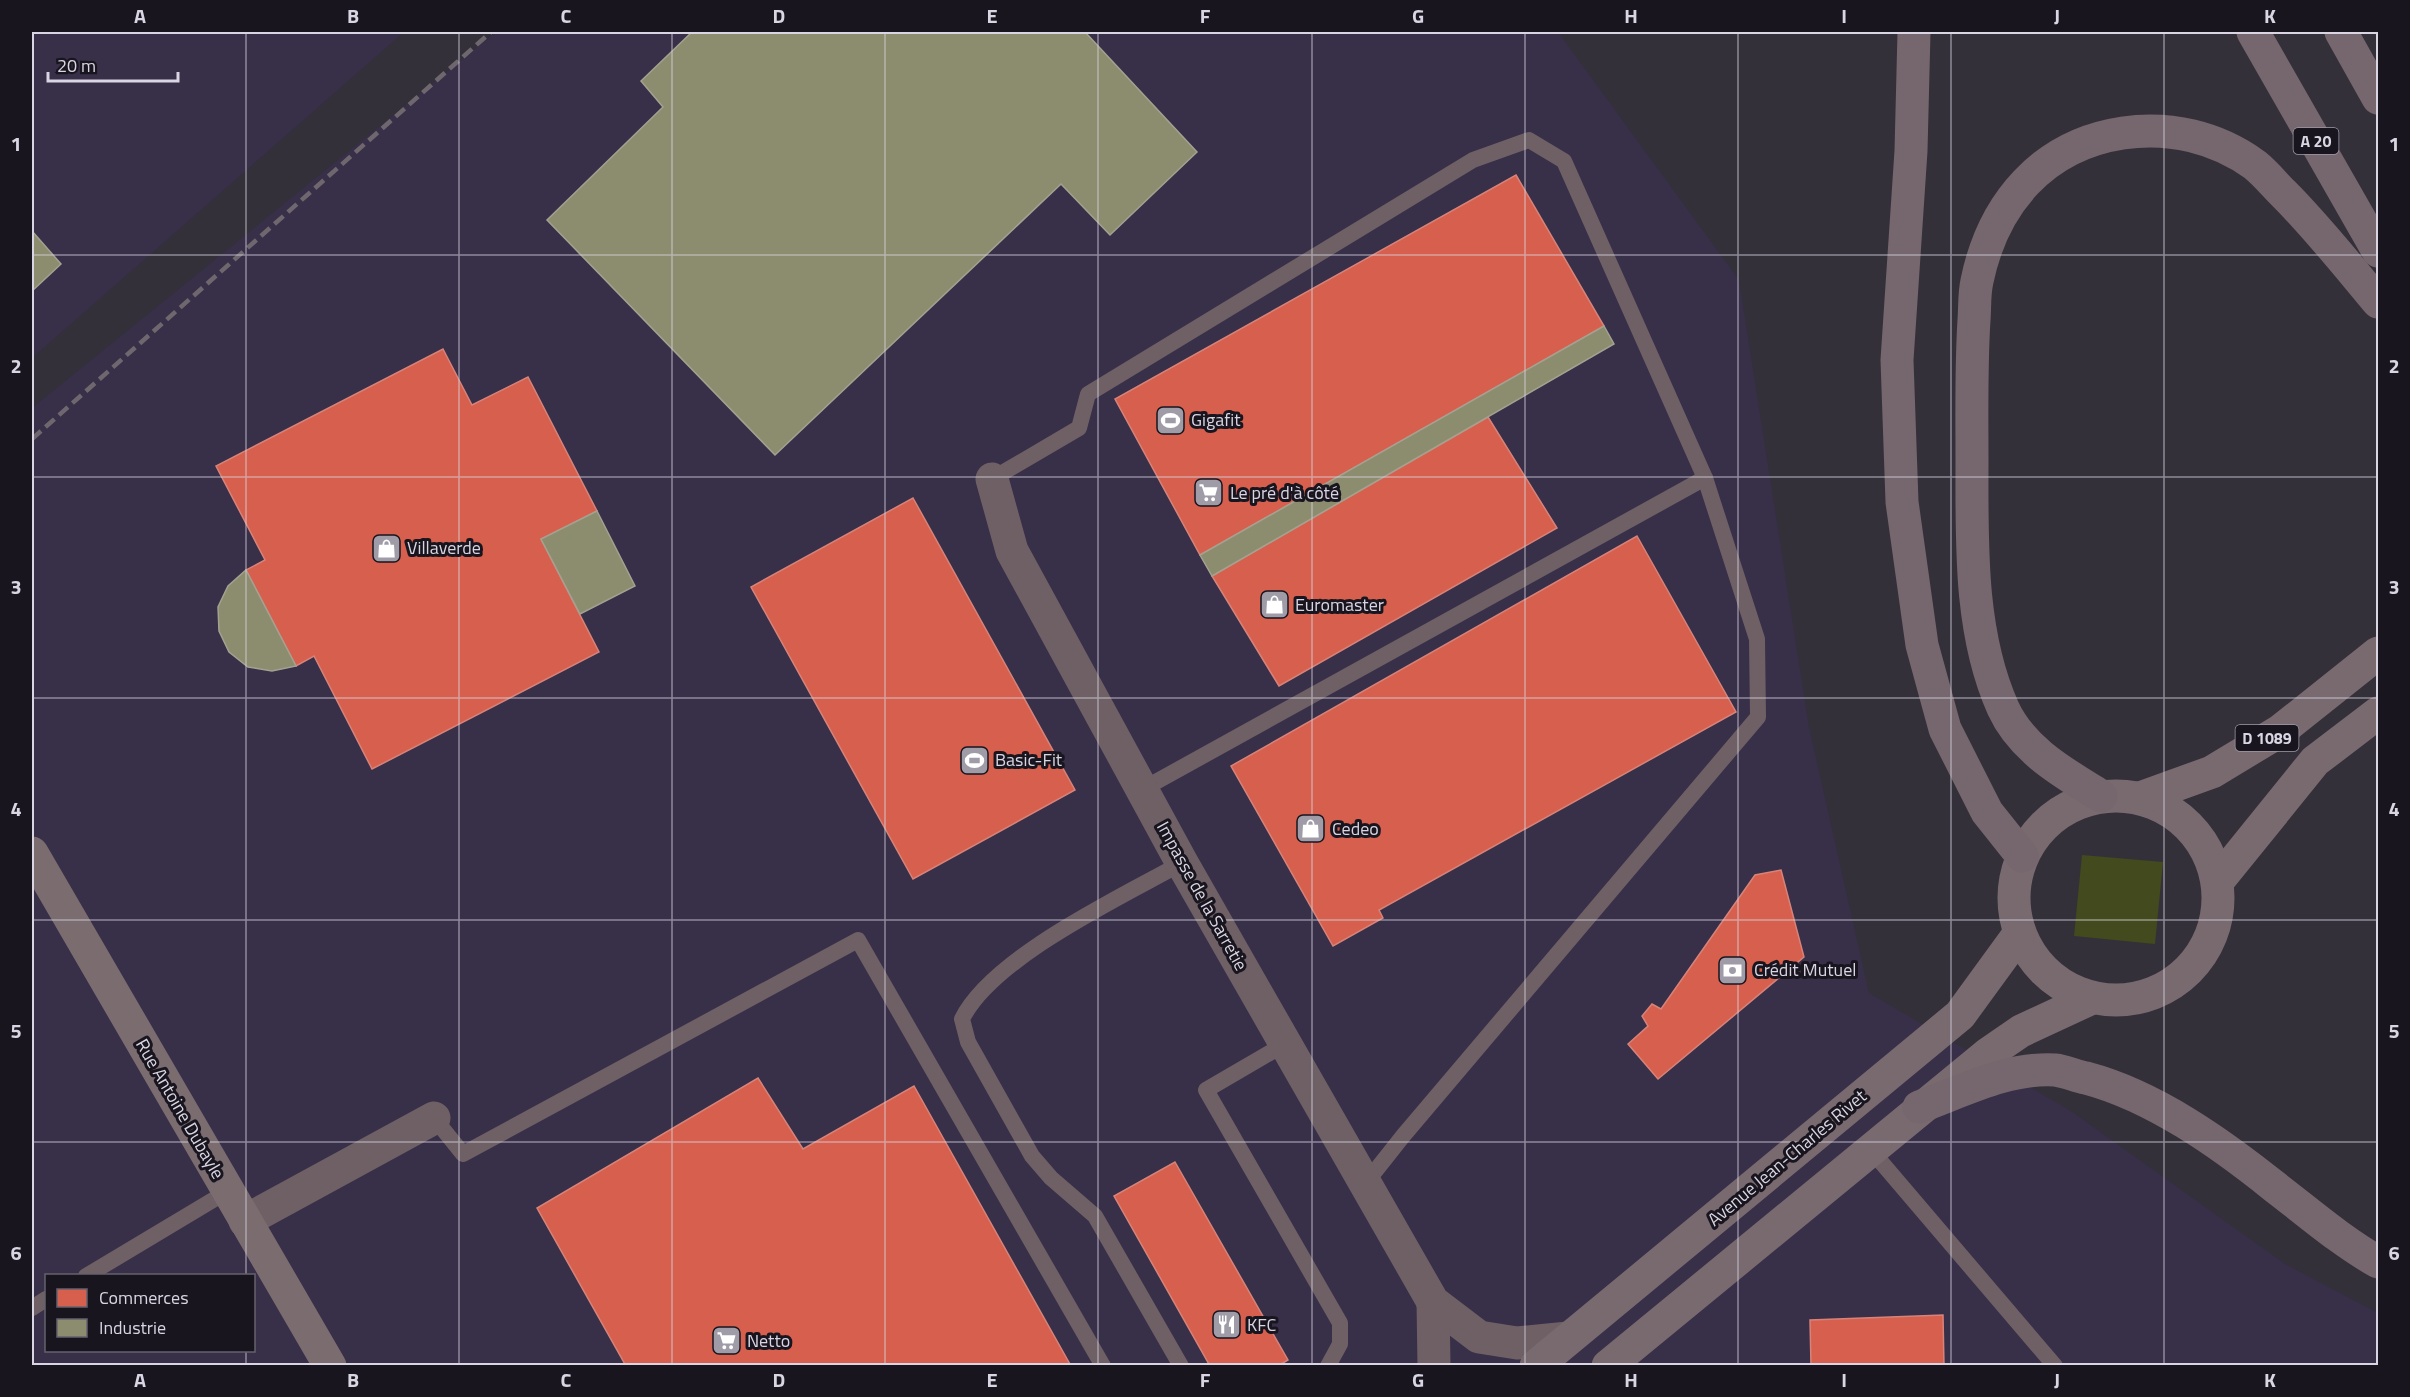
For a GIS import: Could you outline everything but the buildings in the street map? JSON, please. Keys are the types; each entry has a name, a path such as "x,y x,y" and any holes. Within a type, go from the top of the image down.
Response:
{"highway":[{"path":"1914,32 1911,151 1898,360 1902,502 1922,645 1945,729 1987,812 2022,855"},
{"name":"A 20","path":"2253,32 2379,251"},
{"path":"2341,32 2379,98"},
{"path":"2102,796 2028,746 2004,709 1988,662 1976,598 1972,534 1972,360 1977,282 1992,237 2015,192 2050,159 2099,136 2150,129 2203,137 2255,165 2308,218 2379,302"},
{"path":"1919,1107 2003,1076 2041,1071 2055,1070 2112,1085 2173,1115 2271,1183 2352,1248 2379,1262"}],"main road":[{"name":"D 1089","path":"2140,798 2212,772 2280,730 2379,653"},
{"name":"D 1089","path":"2218,881 2315,761 2379,713"},
{"path":"2102,796 2140,798 2168,809 2192,828 2208,853 2218,881 2218,910 2210,938 2196,963 2174,982 2149,995 2121,1000 2092,998 2061,985 2036,963 2019,934 2013,908 2014,881 2022,855 2042,827 2069,806 2102,796"},
{"name":"Rue Antoine Dubayle","path":"32,853 330,1365"},
{"name":"Avenue Jean-Charles Rivet","path":"1536,1365 1960,1015 2019,934"},
{"path":"1608,1365 1919,1107 1989,1053 2021,1031 2092,998"}],"street":[{"name":"Impasse de la Sarretie","path":"992,479 1012,552 1182,863 1433,1302"},
{"path":"245,1221 434,1118"},
{"path":"1433,1302 1479,1337 1517,1343 1568,1338"},
{"path":"1433,1302 1434,1365"}],"lane":[{"path":"992,479 1079,428 1088,394 1473,160 1529,140 1564,161 1705,478 1757,639 1758,717 1402,1136 1365,1184"},
{"path":"1143,789 1705,478"},
{"path":"1181,1365 1095,1215 1051,1178 1032,1156 968,1042 962,1019 967,1008 1005,967 1101,908 1182,863"},
{"path":"434,1118 463,1154 858,940 1103,1365"},
{"path":"1285,1044 1206,1090 1340,1323 1340,1344 1328,1365"},
{"path":"1870,1149 2055,1365"},
{"path":"88,1274 228,1191"},
{"path":"32,1308 45,1300"}],"shaded area":[{"path":"32,32 404,32 32,358"},
{"path":"496,32 1558,32 1739,280 1809,727 1869,993 2071,1111 2285,1264 2378,1313 2378,1365 32,1365 32,408"}],"green space":[{"path":"2082,855 2163,862 2155,944 2074,936"}],"railway":[{"path":"32,439 491,32"}],"place":[{"name":"Gigafit","path":"1170,420"},
{"name":"Le pré d'à côté","path":"1209,493"},
{"name":"Villaverde","path":"386,548"},
{"name":"Euromaster","path":"1274,605"},
{"name":"Basic-Fit","path":"974,760"},
{"name":"Cedeo","path":"1311,829"},
{"name":"Crédit Mutuel","path":"1733,970"},
{"name":"KFC","path":"1226,1325"},
{"name":"Netto","path":"726,1341"}]}
